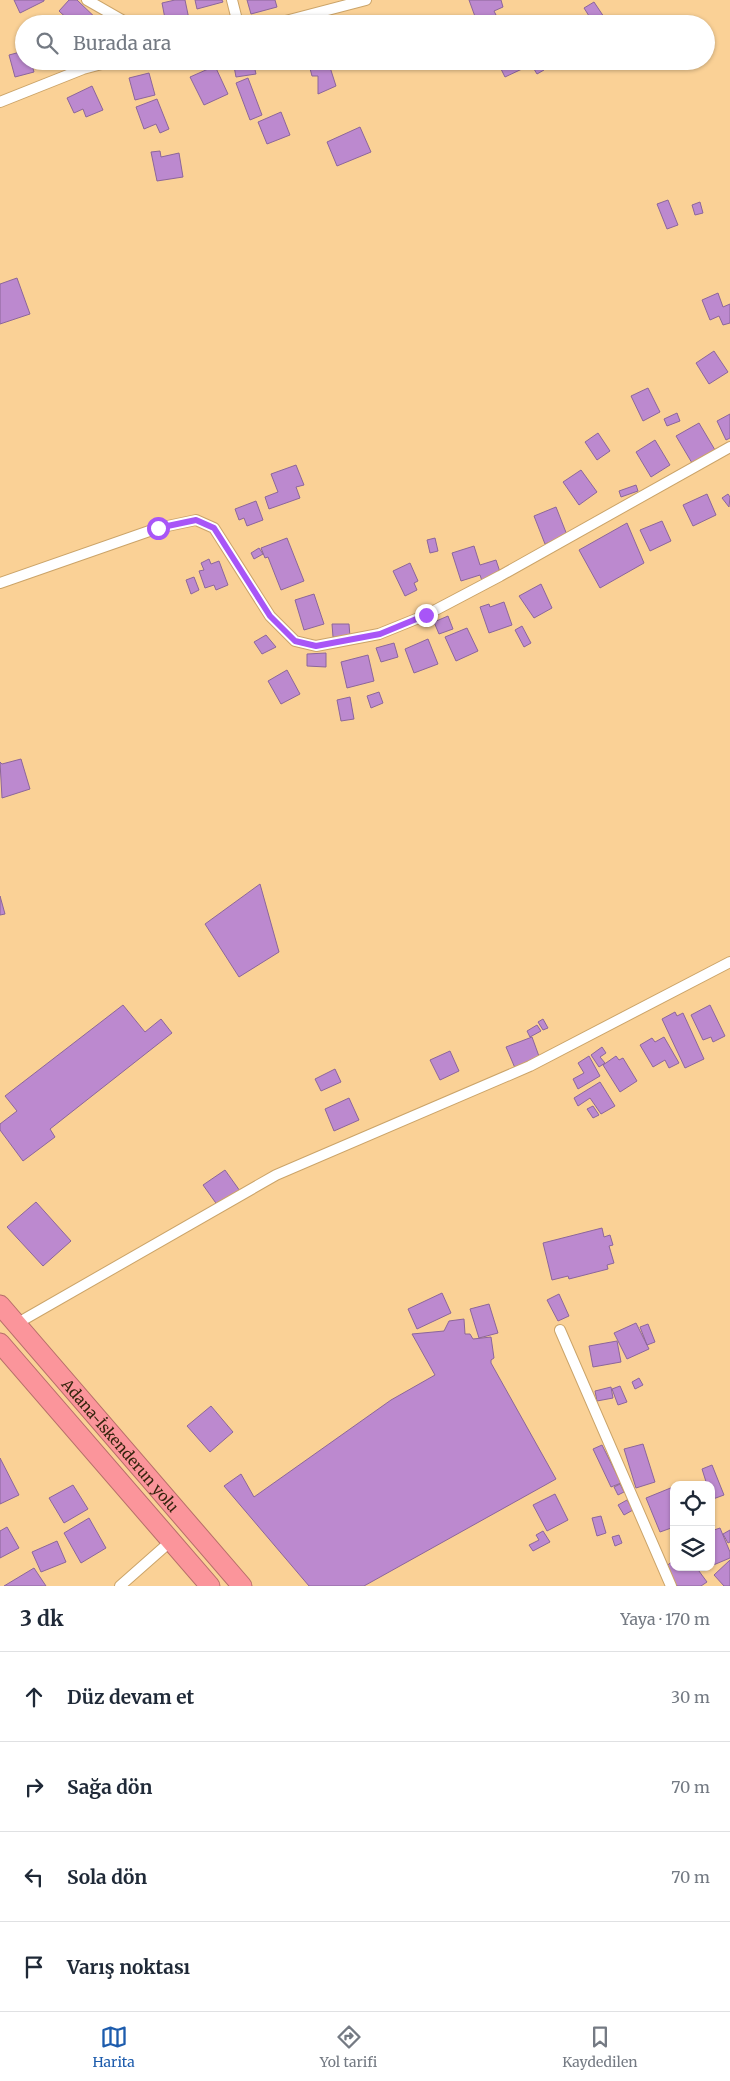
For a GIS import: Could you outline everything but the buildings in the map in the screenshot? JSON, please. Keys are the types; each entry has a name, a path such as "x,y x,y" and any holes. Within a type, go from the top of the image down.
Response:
{"highway":[{"name":"Adana-İskenderun yolu","path":"0,1306 242,1586"},
{"path":"0,1343 210,1586"}],"street":[{"path":"87,0 113,15"},
{"path":"232,0 236,15"},
{"path":"308,15 366,0"},
{"path":"0,102 83,70"},
{"path":"0,584 158,528 196,520 214,528 270,616 295,641 316,646 380,634 426,615 500,576 730,447"},
{"path":"16,1324 276,1175 530,1066 730,962"},
{"path":"560,1330 670,1586"},
{"path":"120,1586 171,1541"}],"route":[{"path":"158,528 196,520 214,528 270,616 295,641 316,646 380,634 426,615"}]}
